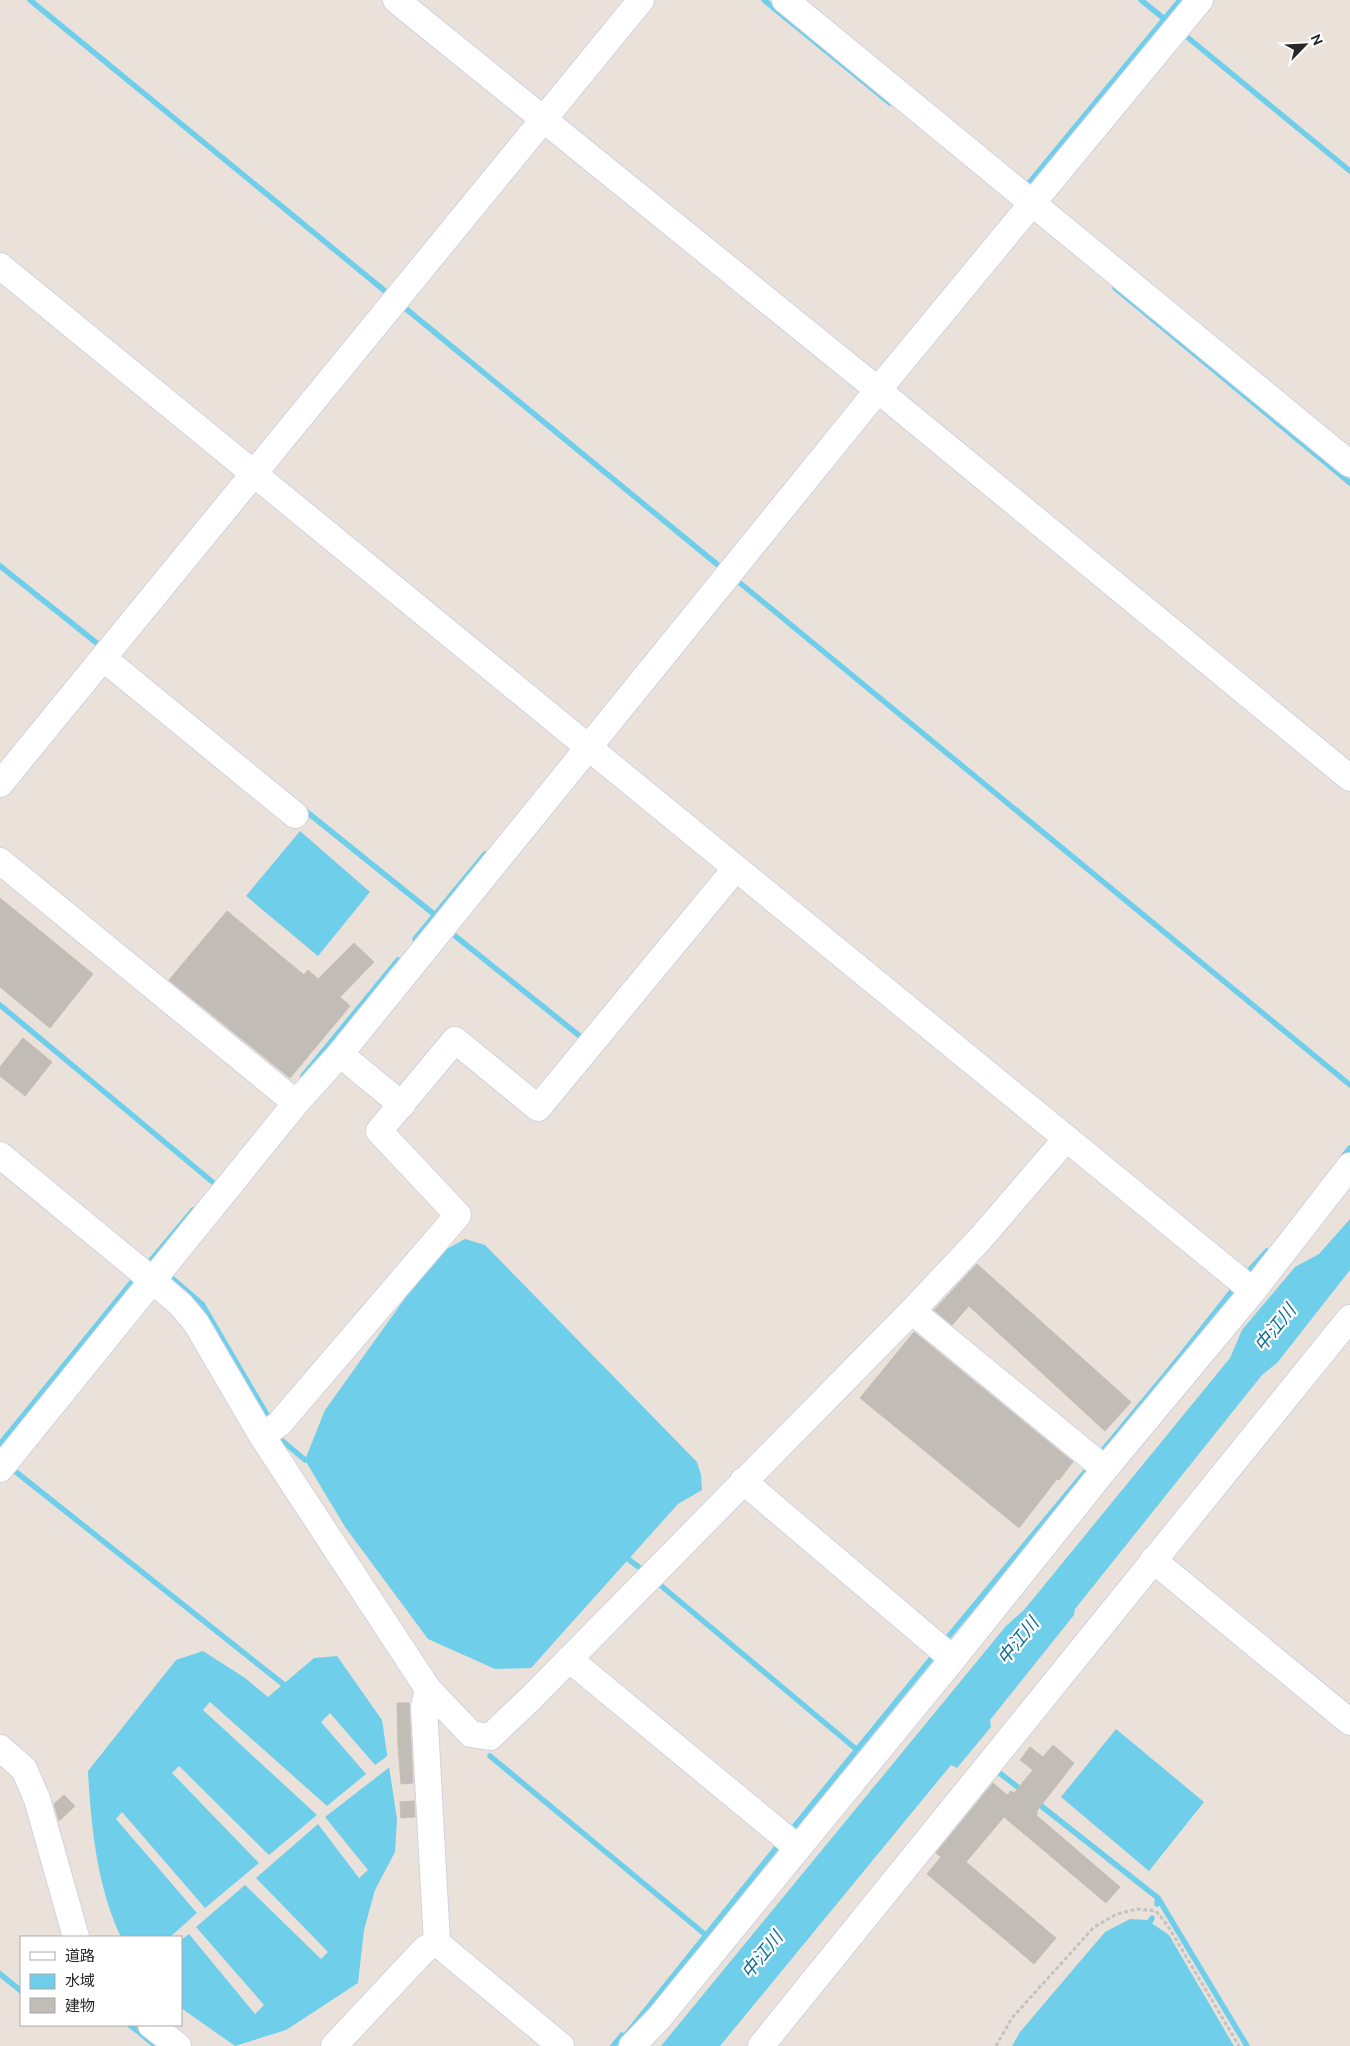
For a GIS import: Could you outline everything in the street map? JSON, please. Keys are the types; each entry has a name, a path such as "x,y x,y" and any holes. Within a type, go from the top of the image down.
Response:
{"street":[{"path":"396,0 878,390 1350,778"},
{"path":"0,784 641,0"},
{"path":"785,0 1032,205 1350,464"},
{"path":"0,1469 296,1103 340,1054 878,390 1200,0"},
{"path":"0,266 1253,1291"},
{"path":"103,658 295,815"},
{"path":"0,861 296,1103"},
{"path":"262,1436 279,1424 458,1215 379,1131 455,1040 538,1108 736,868"},
{"path":"340,1054 402,1104"},
{"path":"0,1154 181,1305 196,1323 262,1436 428,1689 471,1734 490,1738 912,1311 980,1239 1066,1139"},
{"path":"632,2046 659,2018 954,1659 1105,1469 1253,1291 1350,1166"},
{"path":"912,1311 1105,1469"},
{"path":"761,2046 1350,1318"},
{"path":"743,1481 954,1659"},
{"path":"1153,1560 1350,1722"},
{"path":"570,1659 798,1848"},
{"path":"428,1689 424,1707 437,1943 561,2046"},
{"path":"0,1748 24,1769 37,1799 76,1936"},
{"path":"334,2046 425,1949 437,1943"},
{"path":"152,2026 178,2046"}],"path":[{"path":"996,2046 1012,2018 1094,1927 1116,1914 1137,1909 1156,1911 1162,1919 1239,2046"}],"water":[{"path":"300,831 370,892 318,956 246,896"},
{"name":"中江川","path":"1350,1219 1350,1270 1277,1363 1262,1375 1075,1609 1074,1615 990,1720 991,1727 957,1768 951,1765 720,2046 661,2046 1006,1626 1024,1610 1230,1358 1242,1330 1295,1267 1319,1254"},
{"path":"465,1239 485,1245 697,1462 701,1475 702,1490 678,1504 531,1668 495,1669 428,1639 345,1527 305,1460 325,1410 436,1255"},
{"path":"203,1651 245,1678 268,1697 314,1658 337,1656 382,1720 397,1819 395,1852 375,1890 364,1930 358,1983 286,2030 235,2046 182,2009 182,1936 121,1936 106,1898 93,1835 88,1771 176,1660"},
{"path":"1116,1729 1204,1802 1149,1871 1061,1797"},
{"path":"1130,1919 1147,1920 1169,1935 1234,2046 1012,2046 1020,2032 1105,1932"}],"pier":[{"path":"210,1702 327,1806 366,1774 321,1722 330,1713 375,1765 390,1754 391,1766 325,1817 368,1870 359,1878 318,1824 256,1878 328,1952 321,1959 245,1885 196,1927 264,2005 255,2014 189,1934 182,1939 182,1936 171,1936 197,1913 116,1819 122,1812 205,1908 259,1863 172,1773 179,1766 269,1855 317,1815 203,1710"}],"building":[{"path":"0,898 93,974 50,1028 0,987"},
{"path":"227,911 304,975 308,970 318,979 354,943 374,962 340,997 350,1006 290,1078 169,980"},
{"path":"23,1038 52,1062 25,1096 0,1076 0,1067"},
{"path":"977,1264 1131,1402 1105,1431 969,1306 952,1325 934,1310"},
{"path":"914,1332 1073,1462 1059,1480 1057,1479 1019,1528 860,1398"},
{"path":"397,1703 409,1703 413,1783 401,1784"},
{"path":"1053,1745 1074,1763 1036,1812 1038,1813 1036,1815 1120,1887 1106,1903 1004,1817 966,1862 1056,1938 1034,1964 927,1874 941,1857 936,1853 993,1783 1007,1795 1011,1791 1014,1793 1033,1770 1020,1760 1030,1747 1043,1757"},
{"path":"64,1795 75,1806 59,1821 54,1804"},
{"path":"414,1801 415,1817 401,1818 400,1802"}],"waterway":[{"path":"30,0 385,291"},
{"path":"764,0 890,103"},
{"path":"1141,0 1167,21"},
{"path":"1024,189 1180,0"},
{"path":"1181,32 1350,171"},
{"path":"1115,288 1350,483"},
{"path":"405,308 724,570"},
{"path":"0,566 98,644"},
{"path":"734,578 1350,1085"},
{"path":"302,808 435,915"},
{"path":"415,939 485,854"},
{"path":"449,931 586,1041"},
{"path":"303,1076 398,960"},
{"path":"0,1005 215,1184"},
{"path":"1342,1158 1350,1148"},
{"path":"147,1265 193,1210"},
{"path":"1245,1275 1267,1251"},
{"path":"0,1444 136,1277"},
{"path":"173,1279 202,1304 270,1420"},
{"path":"1099,1455 1236,1286"},
{"path":"279,1438 305,1460"},
{"path":"944,1642 1091,1465"},
{"path":"11,1468 283,1684"},
{"path":"628,1559 644,1571"},
{"path":"659,1584 856,1749"},
{"path":"789,1833 935,1654"},
{"path":"490,1756 707,1936"},
{"path":"997,1771 1024,1792"},
{"path":"1035,1801 1158,1898 1157,1904"},
{"path":"613,2046 622,2035 625,2036 781,1842"},
{"path":"1158,1898 1247,2046"},
{"path":"1150,1922 1152,1918"},
{"path":"0,1974 20,1990"},
{"path":"131,2026 156,2046"}]}
